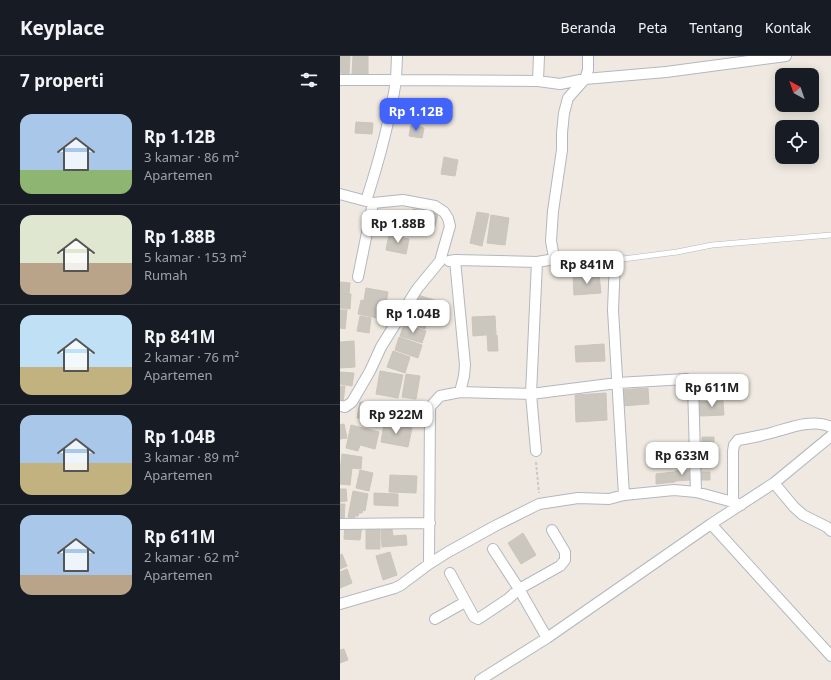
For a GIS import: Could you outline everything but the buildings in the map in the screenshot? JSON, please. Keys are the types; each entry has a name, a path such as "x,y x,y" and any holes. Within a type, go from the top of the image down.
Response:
{"street":[{"path":"358,277 369,202 393,104 397,56"},
{"path":"538,81 539,56"},
{"path":"554,257 551,241 553,211 562,150 564,114 568,98 585,79 588,70 588,56"},
{"path":"340,80 538,81 560,84 585,79 666,72 786,56"},
{"path":"560,84 568,98"},
{"path":"340,194 369,202 403,200 435,206 444,212 448,218 450,226 440,261 416,289 381,347 370,372 352,402 345,406 340,406"},
{"path":"440,261 537,262 549,260 554,257 615,260 613,310 624,494"},
{"path":"455,260 464,365 464,376 460,392"},
{"path":"536,452 531,394 537,262"},
{"path":"429,564 430,407 440,396 460,392 531,394 617,383 686,379 693,384 696,492"},
{"path":"737,503 733,451 738,440 803,424 826,424 831,427"},
{"path":"480,680 547,638 711,524 737,503 774,483 831,436"},
{"path":"774,483 802,515 827,527 831,531"},
{"path":"340,604 401,585 448,552 539,504 578,498 609,499 624,494 674,490 696,492 737,503"},
{"path":"340,524 430,523"},
{"path":"711,524 831,656"},
{"path":"450,573 474,617 478,619 508,599 519,589 560,566 565,560 564,552 552,530"},
{"path":"493,549 519,589 547,638"},
{"path":"435,619 466,602"}],"lane":[{"path":"615,260 677,252 712,245 831,235"}],"path":[{"path":"536,452 539,504"}]}
